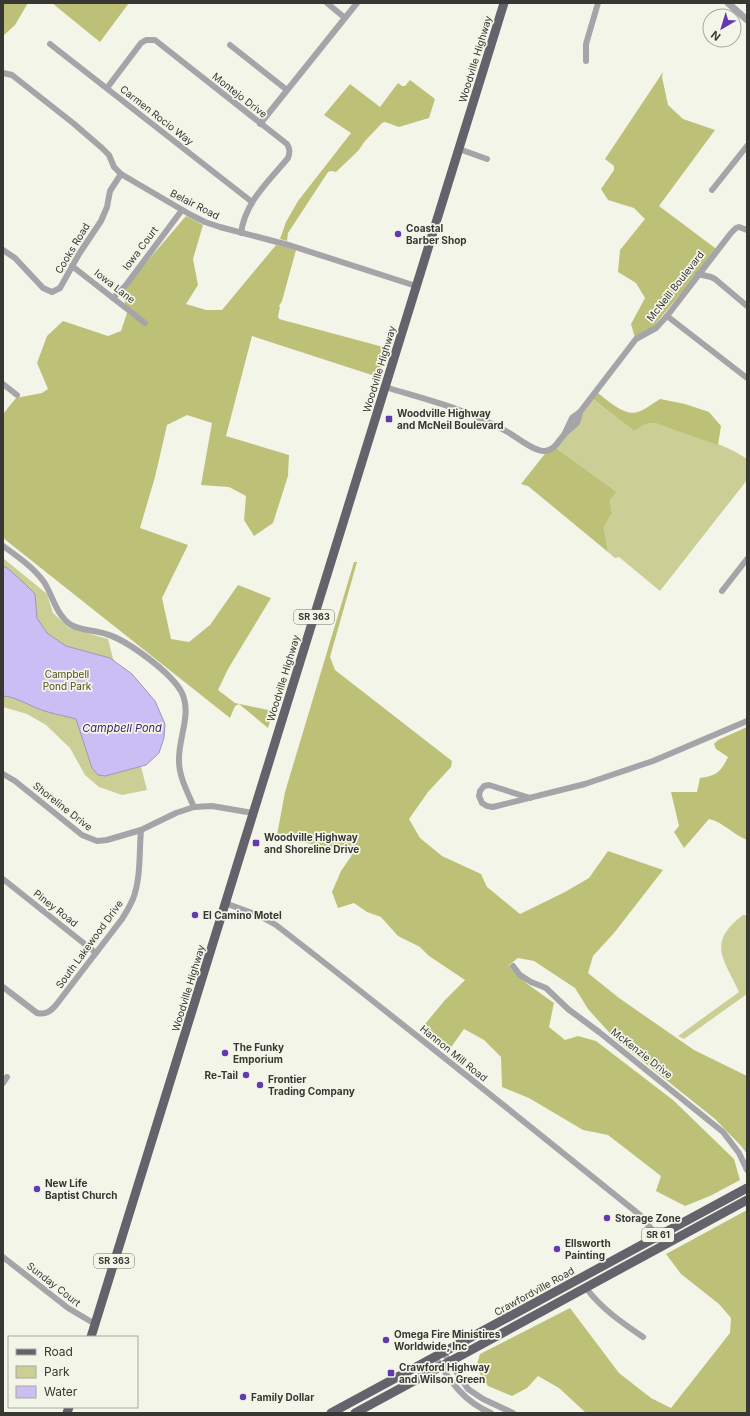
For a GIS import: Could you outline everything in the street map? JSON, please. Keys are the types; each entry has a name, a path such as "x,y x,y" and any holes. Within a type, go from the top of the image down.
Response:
{"main road":[{"name":"Woodville Highway","path":"91,1336 504,3"},
{"name":"Crawfordville Road","path":"330,1413 747,1188"},
{"name":"SR 61","path":"355,1413 747,1200"},
{"path":"647,1255 657,1236 675,1239"},
{"path":"535,1315 544,1301 551,1294"},
{"path":"499,1335 509,1325 516,1313"}],"street":[{"path":"327,3 345,18"},
{"path":"260,124 357,3"},
{"path":"586,61 586,44 598,3"},
{"path":"728,3 747,20"},
{"name":"Montejo Drive","path":"106,88 141,43 150,39 155,40 286,144 290,153 252,202 242,221 240,232"},
{"name":"Carmen Rocio Way","path":"50,44 252,202"},
{"path":"230,44 287,90"},
{"name":"Belair Road","path":"3,73 12,75 91,138 108,155 114,167 121,174 205,222 292,246 416,286"},
{"path":"712,190 747,146"},
{"path":"459,149 487,159"},
{"name":"Cooks Road","path":"3,250 15,258 43,288 50,291 57,290 60,288 72,266 101,221 107,208 110,191 121,174"},
{"name":"Iowa Court","path":"113,298 126,285 182,210"},
{"name":"McNeill Boulevard","path":"385,387 464,412 486,421 503,429 532,448 540,451 554,448 565,433 576,424 580,412 636,340 656,328 667,316 698,274 736,228 740,226 747,230"},
{"name":"Iowa Lane","path":"72,266 144,323"},
{"path":"698,274 715,279 747,306"},
{"path":"667,316 747,378"},
{"path":"3,384 17,395"},
{"path":"3,546 35,572 43,581 65,620 72,625 106,633 127,643 164,671 173,680 181,692 185,703 186,716 179,751 179,763 182,780 194,807"},
{"path":"722,590 747,559"},
{"path":"530,798 489,785 484,786 480,791 479,796 482,803 487,806 494,807 530,798 585,784 653,761 747,721"},
{"name":"Shoreline Drive","path":"3,774 15,781 82,835 92,840 107,840 141,830 176,813 194,807 212,806 253,812"},
{"name":"South Lakewood Drive","path":"3,987 37,1013 44,1014 50,1012 56,1006 122,919 133,899 138,877 141,830"},
{"name":"Piney Road","path":"3,879 96,953"},
{"name":"Hannon Mill Road","path":"225,903 260,916 276,925 464,1073 640,1215 657,1236"},
{"name":"McKenzie Drive","path":"513,966 520,975 531,982 546,988 568,1009 599,1032 723,1132 739,1153 747,1170"},
{"path":"3,1083 7,1077"},
{"name":"Sunday Court","path":"3,1257 68,1308 95,1324"},
{"path":"586,1288 597,1302 608,1312 643,1337"},
{"path":"439,1355 445,1364 468,1389 482,1400 512,1413"},
{"path":"439,1355 445,1364 451,1382 464,1396 491,1413"},
{"path":"478,1406 482,1400"}],"green space":[{"path":"3,3 28,3 15,25 3,36"},
{"path":"52,3 129,3 100,42"},
{"path":"663,72 662,77 668,105 683,119 715,130 659,206 719,251 701,269 648,333 635,338 631,324 645,298 636,283 618,272 620,250 645,219 634,208 608,200 601,189 614,170 614,166 605,159"},
{"path":"410,80 435,99 429,118 399,127 385,122 382,123 358,151 336,172 328,172 288,233 287,241 280,239 286,222 298,201 351,133 324,115 350,84 380,107 398,83 405,86"},
{"path":"186,216 203,225 193,259 198,285 186,304 206,310 222,310 276,245 296,250 282,301 279,306 279,319 387,348 378,377 252,336 226,436 289,455 288,476 273,523 254,536 244,520 246,496 229,487 201,485 212,423 187,415 167,425 155,477 140,528 188,545 162,598 171,639 189,642 210,625 238,585 271,598 228,669 218,690 235,703 273,711 268,728 239,704 235,706 230,718 3,538 3,414 16,398 42,393 48,389 37,363 47,336 63,321 108,336 121,331 127,313 123,294 132,279"},
{"path":"594,390 615,406 627,412 633,413 641,411 660,399 685,404 709,412 721,426 718,445 655,423 646,424 634,431 589,396"},
{"path":"589,396 634,431 646,424 655,423 715,443 747,459 747,480 660,591 619,557 615,558 608,552 604,527 612,513 610,500 617,492 552,445"},
{"path":"552,445 617,492 610,500 612,513 604,527 608,552 528,486 521,484"},
{"name":"Campbell Pond","path":"3,558 47,594 53,613 69,628 108,639 147,790 122,795 99,787 85,775 70,748 46,725 27,714 3,707"},
{"path":"354,562 357,562 330,657 335,670 452,761 451,767 428,792 409,819 420,838 442,856 481,874 487,887 520,914 565,892 589,878 608,851 663,870 614,933 593,956 588,973 619,998 694,1050 747,1076 747,1154 715,1119 615,1039 588,1009 575,988 534,961 518,958 509,965 526,983 554,1003 549,1027 565,1040 578,1036 596,1041 673,1100 734,1159 740,1180 710,1196 685,1206 656,1191 661,1176 608,1135 583,1130 529,1098 502,1087 501,1057 484,1040 464,1029 447,1053 427,1038 425,1024 445,1000 465,980 429,956 420,947 398,936 381,917 367,912 354,903 338,908 332,892 341,871 352,855 277,835 285,792"},
{"path":"747,727 747,840 719,823 709,819 684,848 674,832 679,826 671,792 697,792 700,778 710,776 720,770 728,757 716,749 714,744 718,740"},
{"path":"743,915 747,915 747,994 684,1039 678,1036 739,992 724,961 722,943 725,934"},
{"path":"747,1210 747,1413 586,1413 559,1388 538,1376 527,1388 512,1396 488,1386 476,1368 480,1354 570,1308 619,1373 651,1398 671,1408 730,1333 731,1318 719,1304 681,1274 666,1254"}],"water":[{"name":"Campbell Pond","path":"3,567 6,567 35,594 37,618 47,633 66,646 110,658 132,674 155,701 165,724 164,738 159,753 146,765 105,776 98,775 92,768 76,719 55,714 13,698 3,696"}],"place":[{"name":"Coastal Barber Shop","path":"398,234"},
{"name":"Woodville Highway and McNeil Boulevard","path":"389,419"},
{"name":"Woodville Highway and Shoreline Drive","path":"256,843"},
{"name":"El Camino Motel","path":"195,915"},
{"name":"The Funky Emporium","path":"225,1053"},
{"name":"Re-Tail","path":"246,1075"},
{"name":"Frontier Trading Company","path":"260,1085"},
{"name":"New Life Baptist Church","path":"37,1189"},
{"name":"Storage Zone","path":"607,1218"},
{"name":"Ellsworth Painting","path":"557,1249"},
{"name":"Omega Fire Ministires Worldwide, Inc","path":"386,1340"},
{"name":"Crawford Highway and Wilson Green","path":"391,1373"},
{"name":"Family Dollar","path":"243,1397"}],"park label":[{"name":"Campbell Pond Park","path":"67,680"}]}
